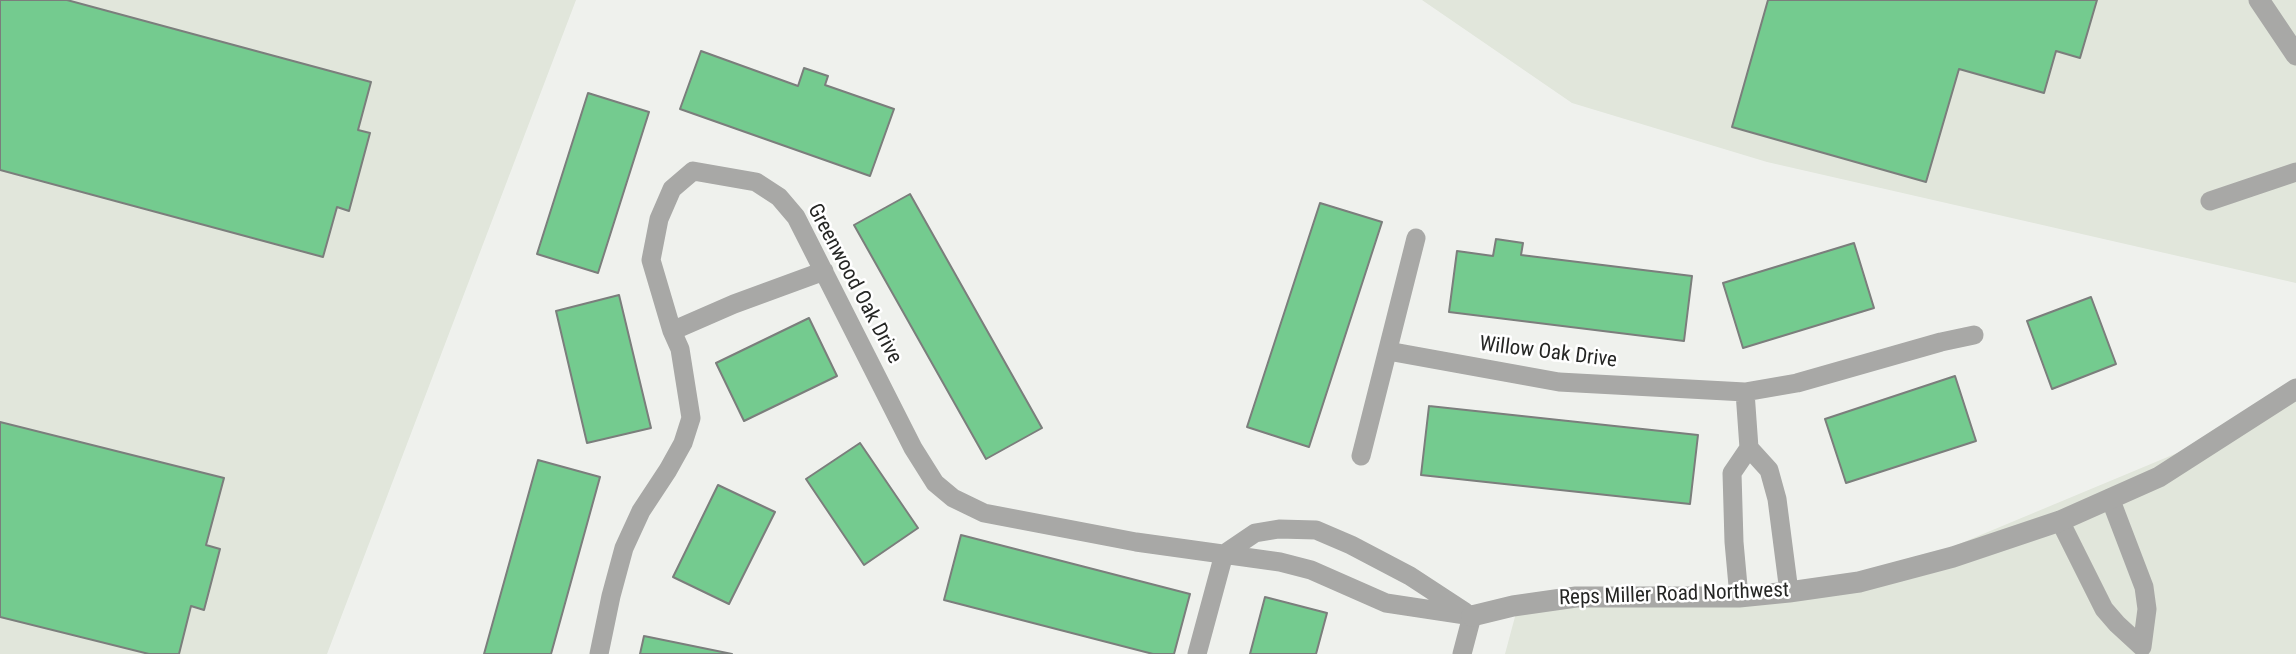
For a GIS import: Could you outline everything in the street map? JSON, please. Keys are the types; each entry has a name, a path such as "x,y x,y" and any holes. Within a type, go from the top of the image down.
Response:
{"street":[{"path":"2259,0 2296,55"},
{"name":"Reps Miller Road Northwest","path":"1472,617 1513,606 1576,597 1740,597 1789,592 1858,582 1953,557 2060,521 2159,477 2296,389"}],"lane":[{"name":"Greenwood Oak Drive","path":"599,654 624,548 640,511 683,443 691,418 680,349 651,260 659,219 672,189 693,171 756,182 779,197 796,217 913,448 935,483 953,498 984,513 1136,542 1280,562 1311,570 1385,603 1472,617"},
{"path":"2210,201 2296,172"},
{"path":"1361,456 1416,238"},
{"path":"672,331 734,304 824,271"},
{"name":"Willow Oak Drive","path":"1388,351 1559,382 1745,392 1797,383 1974,335"},
{"path":"1745,392 1749,448 1769,470 1789,592"},
{"path":"1740,597 1734,542 1732,473 1749,448"},
{"path":"2110,498 2144,587 2147,609 2142,650"},
{"path":"2060,521 2104,609 2142,650"},
{"path":"1198,654 1224,554 1255,533 1279,529 1316,530 1351,545 1410,576 1472,617 1462,654"}],"shaded area":[{"path":"0,0 576,0 327,654 0,654"},
{"path":"1422,0 2296,0 2296,283 1767,162 1572,103"},
{"path":"2296,389 2296,654 1505,654 1520,598 1856,587 2182,451"}],"building":[{"path":"0,0 67,0 371,82 358,130 370,133 349,211 337,207 323,257 0,170"},
{"path":"1768,0 2097,0 2080,58 2056,51 2044,93 1959,69 1926,182 1732,127"},
{"path":"701,51 798,86 804,68 828,76 825,85 894,109 870,176 680,109"},
{"path":"588,93 649,112 598,273 537,254"},
{"path":"910,194 1042,428 986,459 854,225"},
{"path":"1320,203 1382,222 1309,447 1247,427"},
{"path":"1496,239 1523,243 1521,255 1692,276 1684,341 1449,312 1457,251 1493,256"},
{"path":"1854,243 1874,308 1743,348 1723,283"},
{"path":"619,295 651,428 587,443 556,311"},
{"path":"2091,297 2116,364 2052,389 2027,321"},
{"path":"809,318 837,376 744,421 716,363"},
{"path":"1955,376 1976,441 1846,483 1825,419"},
{"path":"1429,406 1698,435 1690,504 1421,475"},
{"path":"0,422 224,478 206,545 220,549 204,610 191,606 179,654 149,654 0,617"},
{"path":"860,443 918,528 864,565 806,479"},
{"path":"538,460 600,477 551,654 484,654"},
{"path":"718,485 775,512 729,604 673,577"},
{"path":"961,535 1190,594 1174,654 1153,654 944,600"},
{"path":"1265,597 1327,613 1316,654 1250,654"},
{"path":"644,636 732,654 640,654"}]}
